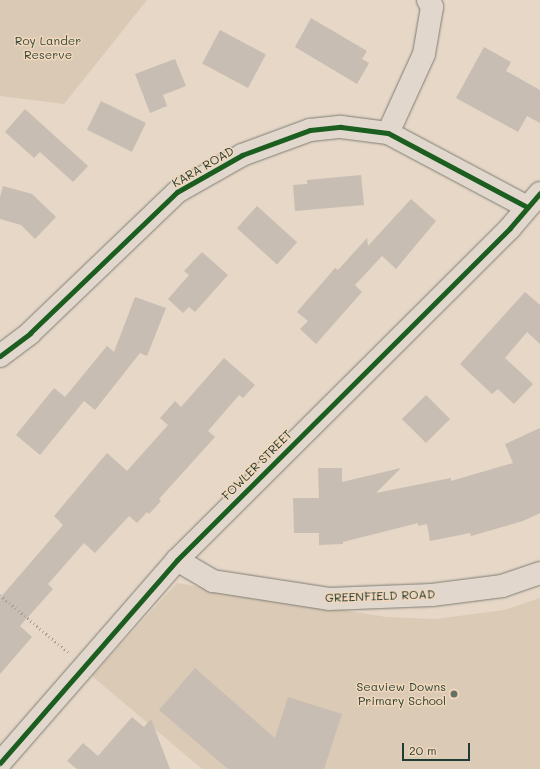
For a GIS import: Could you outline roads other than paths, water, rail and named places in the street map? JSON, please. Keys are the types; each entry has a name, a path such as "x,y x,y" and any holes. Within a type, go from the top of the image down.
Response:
{"street":[{"path":"388,133 424,54 432,7 428,0"},
{"name":"KARA ROAD","path":"0,356 30,333 177,192 242,155 310,130 341,127 388,133 534,200"},
{"name":"FOWLER STREET","path":"0,762 177,560 510,228 534,200"},
{"name":"GREENFIELD ROAD","path":"177,560 213,581 329,599 432,595 502,586 540,573"}],"place":[{"name":"Seaview Downs Primary School","path":"454,694"}],"park label":[{"name":"Roy Lander Reserve","path":"48,48"}]}
